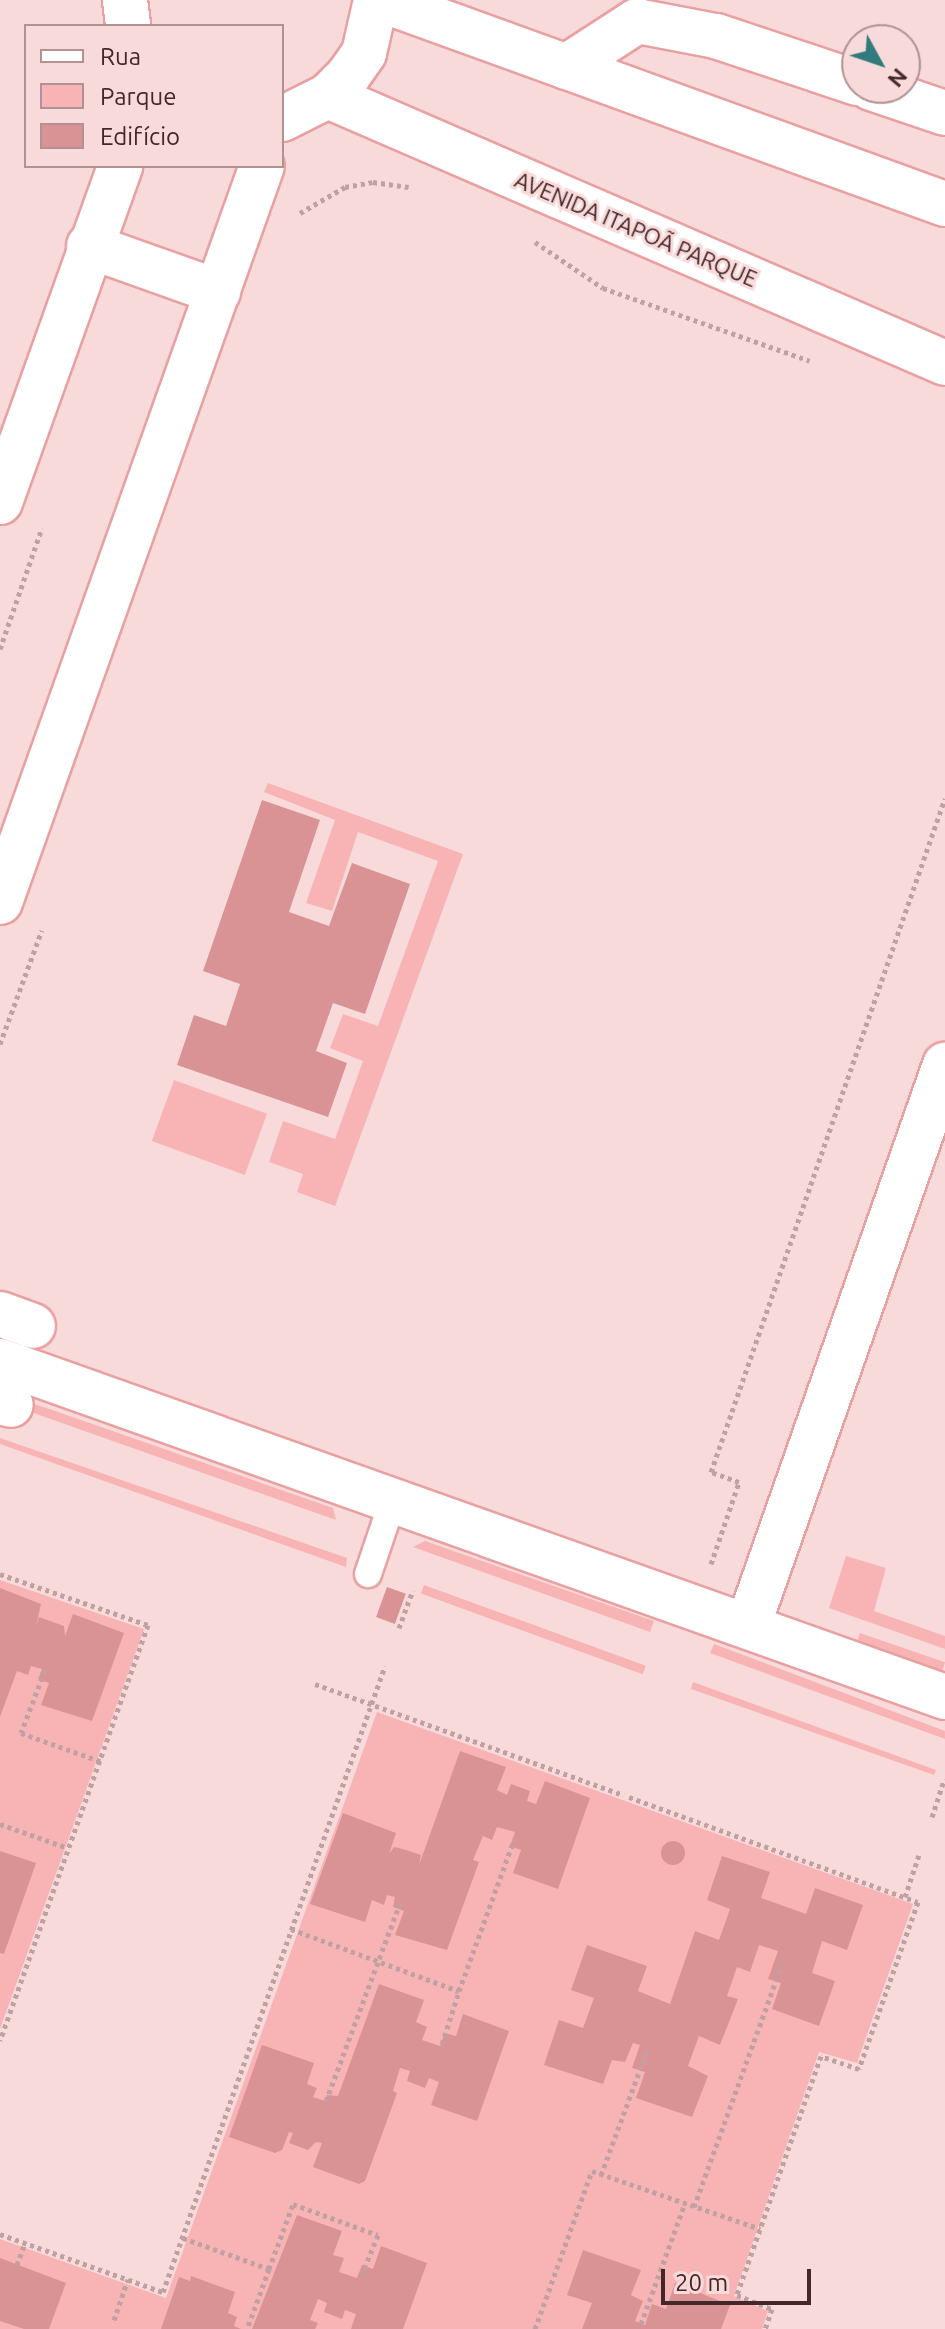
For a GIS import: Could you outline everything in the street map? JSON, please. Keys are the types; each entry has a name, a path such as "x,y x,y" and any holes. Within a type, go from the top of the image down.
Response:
{"street":[{"path":"125,0 128,24"},
{"path":"284,118 328,96 364,53 376,0"},
{"path":"382,0 945,204"},
{"path":"566,67 637,21 716,36 841,78"},
{"name":"AVENIDA ITAPOÃ PARQUE","path":"328,96 945,363"},
{"path":"918,104 945,113"},
{"path":"0,502 119,168"},
{"path":"0,902 261,168"},
{"path":"89,246 218,292"},
{"path":"748,1626 945,1065"},
{"path":"0,1361 945,1697"}],"lane":[{"path":"368,1574 393,1500"}],"path":[{"path":"295,223 301,210 345,187 373,182 417,190"},
{"path":"531,238 603,288 817,363"},
{"path":"708,1573 739,1482 711,1472 945,798"},
{"path":"0,1044 43,928"},
{"path":"0,1574 148,1625 0,2040"},
{"path":"399,1628 413,1590"},
{"path":"0,2234 163,2292 385,1666"},
{"path":"45,1670 21,1733 100,1761"},
{"path":"315,1684 918,1902 859,2069 821,2056 737,2295 772,2309 765,2329"},
{"path":"932,1817 944,1779"},
{"path":"0,1824 68,1848"},
{"path":"442,2044 514,1840"},
{"path":"905,1897 919,1855"},
{"path":"326,2101 401,1900"},
{"path":"291,1929 459,1991"},
{"path":"694,2207 782,1964"},
{"path":"601,2175 648,2048"},
{"path":"535,2329 592,2171 760,2229"},
{"path":"641,2324 685,2203"},
{"path":"247,2329 293,2204 378,2235 362,2274"},
{"path":"183,2238 269,2269"},
{"path":"17,2265 25,2243"},
{"path":"114,2320 128,2279"}],"green space":[{"path":"268,783 463,854 335,1206 297,1192 303,1174 269,1162 283,1121 335,1139 363,1061 330,1048 343,1014 378,1026 438,861 358,832 332,911 306,903 335,820 264,792"},
{"path":"174,1080 267,1114 245,1175 152,1141"},
{"path":"15,1397 333,1508 336,1520 11,1405"},
{"path":"0,1438 347,1558 346,1567 0,1444"},
{"path":"425,1541 654,1621 650,1632 413,1547"},
{"path":"846,1556 886,1568 874,1611 945,1636 945,1649 829,1608"},
{"path":"0,1580 144,1629 0,2029"},
{"path":"424,1585 646,1666 643,1674 421,1593"},
{"path":"860,1633 945,1662 942,1672 857,1642"},
{"path":"714,1644 945,1731 945,1739 710,1653"},
{"path":"693,1682 936,1770 934,1775 691,1689"},
{"path":"377,1712 913,1904 857,2063 819,2052 734,2296 768,2311 762,2329 0,2329 0,2239 166,2298"}],"building":[{"path":"262,800 320,820 289,912 329,926 352,863 410,884 365,1014 333,1003 316,1051 347,1063 328,1117 177,1065 194,1015 226,1026 240,984 203,971"},
{"path":"387,1587 406,1594 395,1624 376,1617"},
{"path":"0,1588 41,1604 36,1626 39,1617 64,1626 65,1636 73,1614 124,1633 92,1721 41,1705 49,1683 38,1679 42,1669 31,1666 28,1675 17,1671 0,1717"},
{"path":"460,1751 506,1767 497,1790 507,1795 511,1784 530,1791 527,1801 536,1804 545,1781 590,1798 558,1889 513,1873 521,1850 510,1846 515,1832 497,1827 492,1840 483,1836 473,1860 479,1862 447,1950 395,1935 404,1911 393,1907 395,1897 387,1895 384,1905 372,1900 365,1922 310,1904 343,1813 396,1833 389,1854 394,1847 421,1855 419,1865"},
{"path":"673,1841 682,1844 685,1853 682,1862 673,1865 664,1862 661,1853 664,1844"},
{"path":"0,1851 36,1863 4,1954 0,1953"},
{"path":"722,1856 770,1872 761,1898 806,1914 815,1888 863,1905 847,1950 822,1941 812,1973 835,1981 819,2026 772,2009 781,1983 768,1979 778,1951 759,1945 750,1972 737,1967 727,1996 738,1999 720,2045 699,2036 688,2066 708,2076 692,2117 636,2098 645,2072 632,2068 640,2045 633,2043 625,2062 612,2060 603,2084 544,2065 559,2020 583,2028 594,1998 571,1990 587,1945 647,1966 638,1991 670,2004 695,1931 719,1940 730,1909 707,1900"},
{"path":"379,1984 424,2000 416,2022 427,2027 422,2040 440,2046 445,2033 456,2036 463,2014 509,2031 477,2121 431,2105 439,2082 429,2078 425,2088 407,2081 410,2071 400,2068 393,2091 397,2093 365,2181 359,2184 313,2167 322,2143 316,2142 308,2150 289,2143 293,2133 289,2132 282,2150 275,2153 229,2137 262,2045 314,2063 307,2084 317,2088 313,2097 325,2101 327,2095 338,2096"},
{"path":"297,2215 342,2231 333,2255 344,2258 339,2272 357,2278 362,2265 373,2269 381,2246 427,2263 403,2329 351,2329 356,2314 345,2310 342,2319 324,2312 327,2303 318,2299 310,2320 318,2323 315,2329 252,2329"},
{"path":"583,2250 641,2270 631,2295 643,2301 635,2321 645,2325 652,2304 666,2309 675,2283 730,2305 721,2329 582,2329 592,2303 567,2295"},
{"path":"0,2258 66,2283 49,2329 24,2329 0,2321"},
{"path":"191,2276 235,2292 228,2313 237,2317 234,2326 241,2329 161,2329 179,2277 190,2281"}]}
